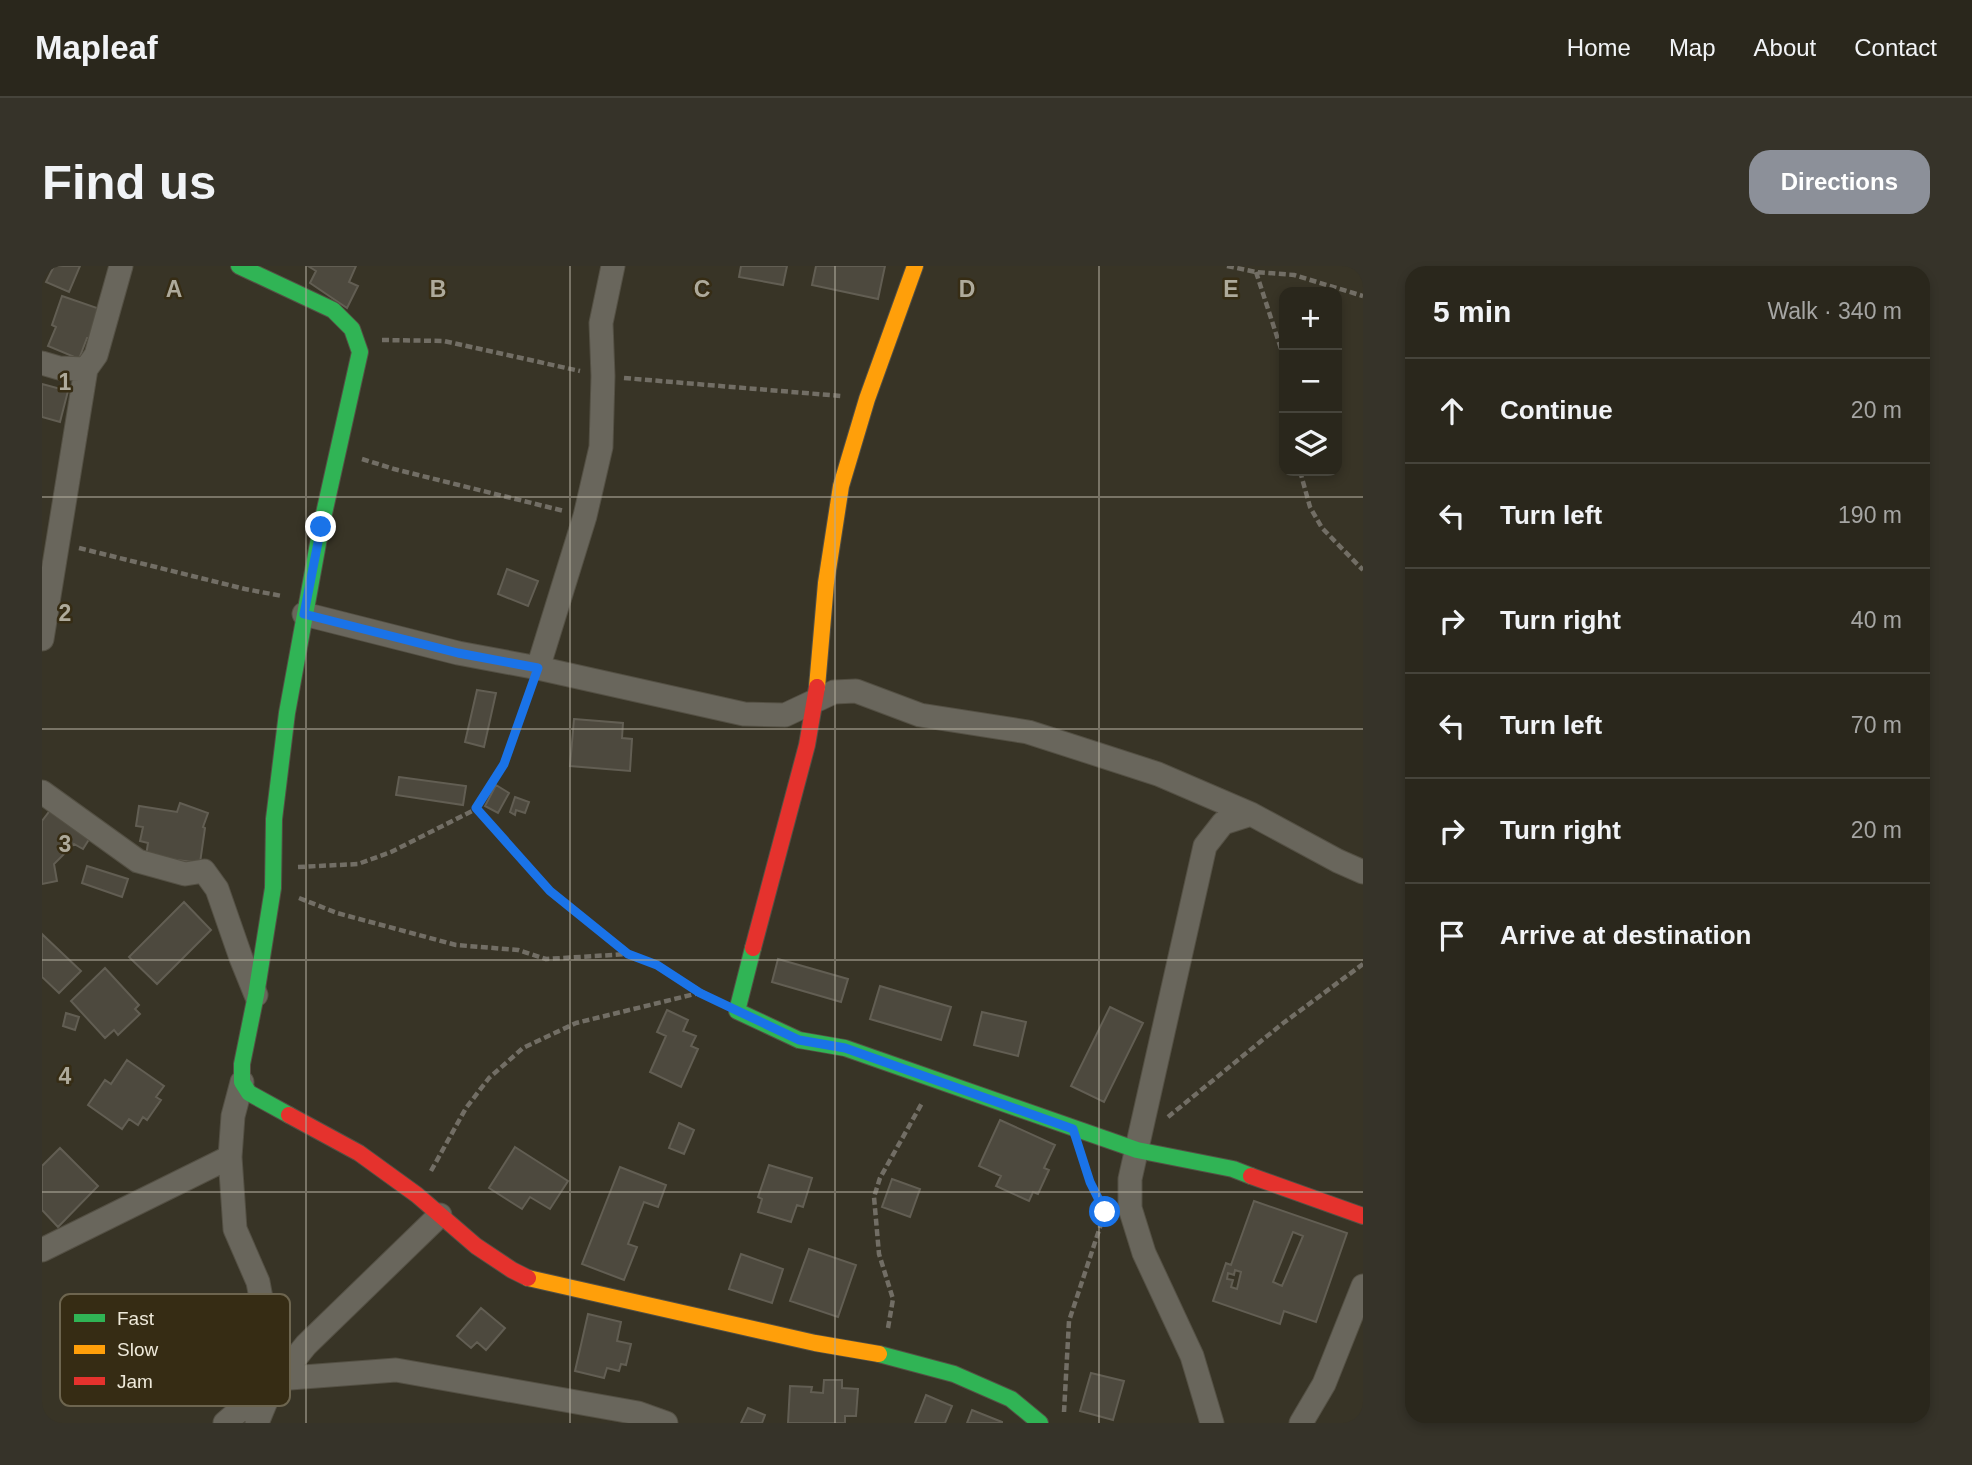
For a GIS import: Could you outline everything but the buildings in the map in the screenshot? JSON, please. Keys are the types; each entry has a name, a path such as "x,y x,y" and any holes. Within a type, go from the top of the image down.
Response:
{"street":[{"path":"42,639 49,540 86,369 96,355 121,266"},
{"path":"239,266 333,310 352,329 359,352 287,713 274,819 273,888 242,1064 242,1082 233,1116 230,1157 235,1229 258,1282 260,1294"},
{"path":"538,668 585,516 601,447 601,323 613,266"},
{"path":"915,266 867,399 841,486 826,583 816,700 807,746 737,1011 799,1040 845,1048 1073,1129 1233,1168 1363,1216"},
{"path":"42,363 59,368 86,369"},
{"path":"306,607 458,653 744,714 785,715 834,692 856,691 920,715 1028,732 1158,774 1251,814 1363,872"},
{"path":"785,715 807,746"},
{"path":"42,792 138,861 185,874 204,871 217,888 240,958 256,995"},
{"path":"1212,1423 1192,1356 1144,1253 1130,1208 1130,1179 1205,846 1223,823 1251,814"},
{"path":"242,1082 248,1093 359,1153 417,1195 476,1245 530,1279 802,1340 884,1355 954,1374 1011,1399 1040,1423"},
{"path":"42,1250 230,1157"},
{"path":"290,1361 440,1215"},
{"path":"1301,1423 1324,1384 1363,1286"},
{"path":"290,1378 396,1370 638,1413 666,1423"},
{"path":"225,1423 244,1406"},
{"path":"257,1423 263,1406"}],"path":[{"path":"1227,266 1255,272 1294,275 1363,296"},
{"path":"1255,272 1281,350"},
{"path":"338,452 394,469 585,516"},
{"path":"1301,476 1310,508 1322,528 1363,570"},
{"path":"49,540 306,607"},
{"path":"273,867 358,864 391,852 476,808 504,764 538,668"},
{"path":"476,808 550,891 628,954 657,965 700,993 737,1011"},
{"path":"273,888 337,913 456,946 518,950 546,959 628,954"},
{"path":"1139,1143 1282,1024 1363,964"},
{"path":"417,1195 466,1108 489,1078 523,1048 576,1023 700,993"},
{"path":"884,1355 893,1298 879,1254 874,1197 880,1178 934,1080"},
{"path":"1073,1129 1090,1182 1112,1220"},
{"path":"1063,1423 1069,1321 1105,1212"}],"traffic: fast":[{"path":"239,266 333,310 352,329 360,352 321,527 287,713 274,819 273,888 242,1064 242,1082 249,1093 289,1115"},
{"path":"753,948 737,1011 799,1040 845,1048 1137,1150 1233,1169 1251,1176"},
{"path":"879,1354 954,1374 1011,1399 1040,1423"}],"traffic: slow":[{"path":"817,687 826,583 841,486 867,399 915,266"},
{"path":"528,1278 815,1343 879,1354"}],"traffic: jam":[{"path":"753,948 807,745 817,687"},
{"path":"289,1115 359,1153 417,1195 476,1246 528,1278"},
{"path":"1251,1176 1363,1216"}],"route":[{"path":"321,527 304,614 458,653 538,668 504,764 476,808 550,891 628,954 657,965 700,993 799,1040 845,1048 1073,1129 1090,1182 1105,1212"}]}
